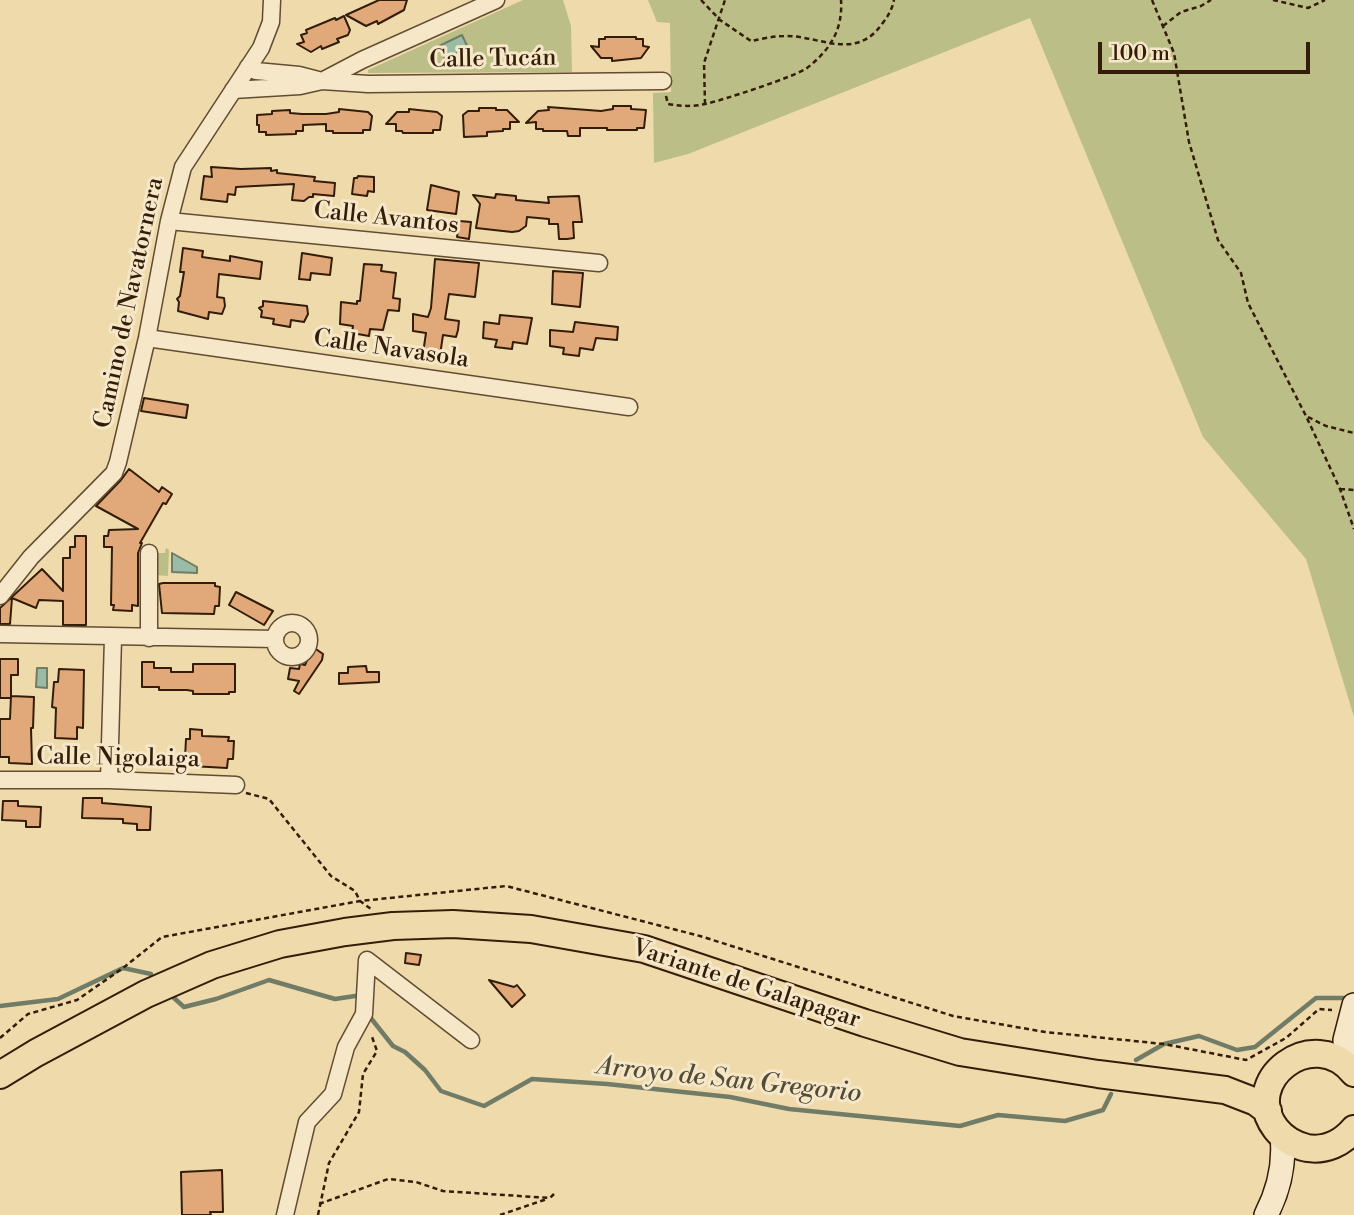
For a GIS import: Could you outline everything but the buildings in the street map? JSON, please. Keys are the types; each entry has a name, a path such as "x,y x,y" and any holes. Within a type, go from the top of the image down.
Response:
{"main road":[{"name":"Variante de Galapagar","path":"0,1075 36,1052 146,994 212,965 280,944 345,932 393,926 453,924 531,929 644,949 960,1052 1098,1074 1225,1090"},
{"path":"1318,1053 1336,1035 1353,1009"},
{"path":"1350,1069 1346,1040 1353,1009"},
{"path":"1350,1069 1333,1056 1318,1053 1299,1055 1283,1065 1272,1080 1267,1095 1268,1111 1273,1125 1282,1136 1297,1146 1315,1149 1332,1146 1346,1138 1354,1129"},
{"path":"1225,1090 1272,1080"},
{"path":"1225,1090 1256,1102 1268,1111"},
{"path":"1278,1189 1284,1155 1282,1136"},
{"path":"1266,1215 1278,1189 1300,1160 1315,1149"}],"street":[{"name":"Camino de Navatornera","path":"0,596 31,557 114,473 147,338 169,221 183,167 261,48 271,22 272,0"},
{"path":"322,80 496,0"},
{"name":"Calle Tucán","path":"248,67 256,71 368,84 663,81"},
{"name":"Calle Tucán","path":"233,90 300,86 322,80"},
{"name":"Calle Avantos","path":"169,221 599,263"},
{"name":"Calle Navasola","path":"147,338 629,407"},
{"path":"149,553 149,638"},
{"path":"0,634 275,639"},
{"path":"109,780 113,638"},
{"name":"Calle Nigolaiga","path":"0,780 109,780 236,785"},
{"path":"285,1215 307,1122 333,1094 346,1047 364,1014 367,960 471,1040"}],"path":[{"path":"701,0 720,20 751,41 785,35 831,44 856,44 876,32 892,11 894,0"},
{"path":"705,104 704,63 725,0"},
{"path":"663,81 668,104 682,107 705,104 805,70 831,44 842,19 841,0"},
{"path":"1152,0 1174,53 1189,142 1218,240 1241,273 1248,303 1306,416 1340,489 1354,529"},
{"path":"1163,26 1181,12 1211,0"},
{"path":"1273,0 1308,8 1325,0"},
{"path":"1306,416 1326,426 1354,433"},
{"path":"1340,489 1354,490"},
{"path":"236,785 240,792 269,799 331,876 355,891 366,906 379,912"},
{"path":"318,1215 330,1163 359,1112 363,1074 377,1051"},
{"path":"320,1204 388,1179 415,1182 443,1191 550,1198"},
{"path":"500,1215 550,1198 554,1194"}],"green space":[{"path":"523,0 563,0 571,26 572,72 368,73 368,70"},
{"path":"648,0 1354,0 1354,717 1306,559 1203,437 1030,18 688,154 654,163 653,93 671,92 670,23 657,22"},
{"path":"166,548 169,550 168,576 155,575 155,553 165,553"}],"shaded area":[{"path":"462,35 468,48 445,59 439,46"},
{"path":"172,553 197,567 197,573 172,572"},
{"path":"37,668 47,668 47,688 36,687"}],"waterway":[{"name":"Arroyo de San Gregorio","path":"0,1006 58,999 123,968 151,974"},
{"name":"Arroyo de San Gregorio","path":"174,998 184,1007 269,980 335,999 355,996"},
{"name":"Arroyo de San Gregorio","path":"1136,1060 1164,1044 1199,1036 1237,1050 1255,1047 1316,998 1345,998"},
{"name":"Arroyo de San Gregorio","path":"370,1017 393,1046 405,1052 425,1070 441,1091 484,1106 532,1079 730,1097 789,1109 960,1126 998,1115 1065,1121 1103,1110 1111,1094"}]}
